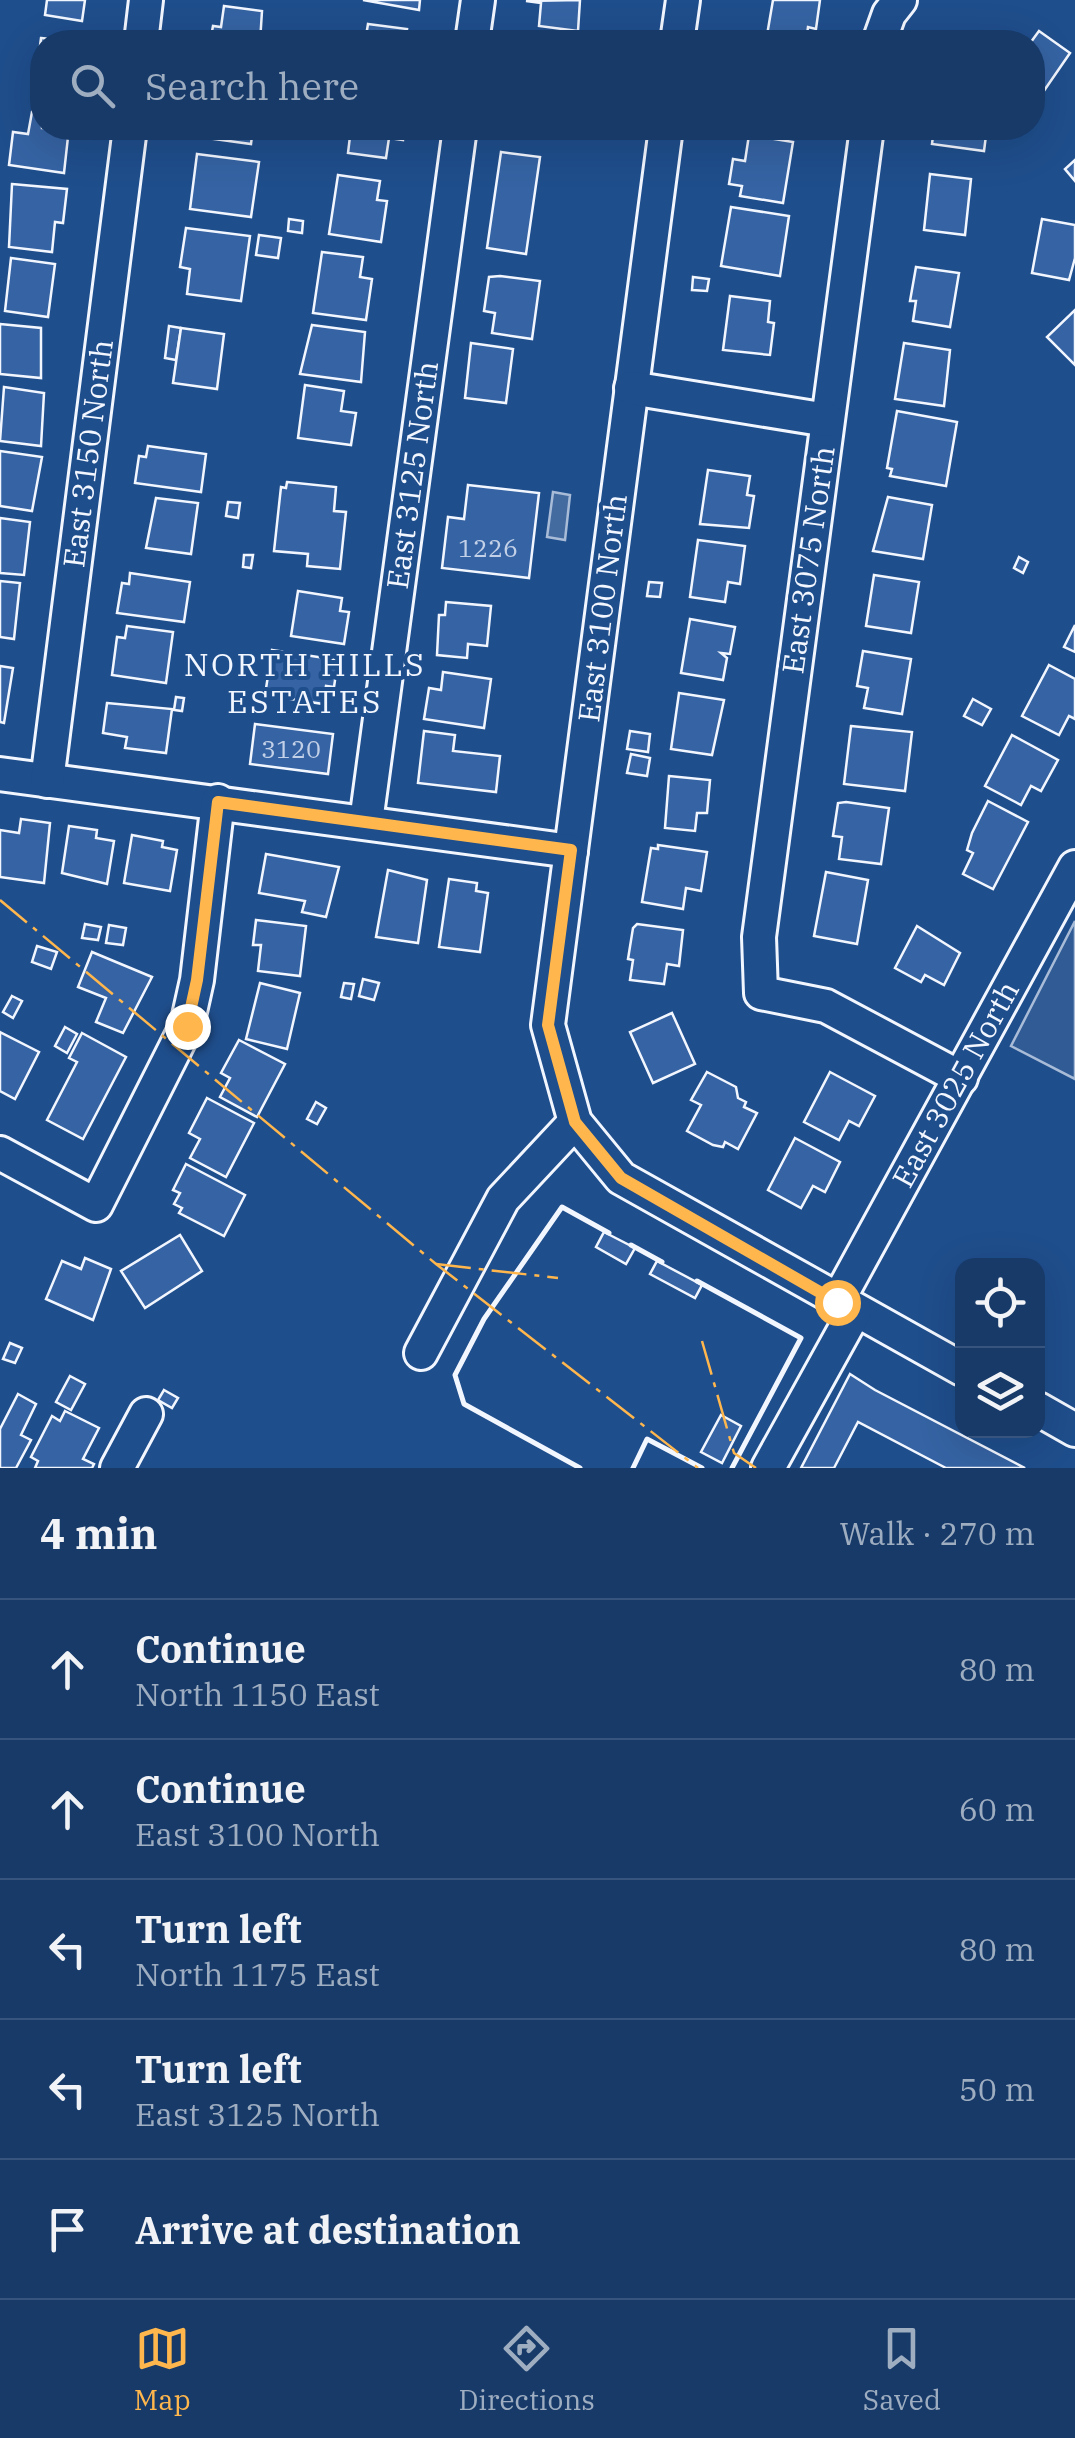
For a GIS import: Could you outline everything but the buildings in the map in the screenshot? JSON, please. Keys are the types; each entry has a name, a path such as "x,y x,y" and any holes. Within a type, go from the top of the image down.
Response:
{"street":[{"path":"142,30 146,0"},
{"path":"474,30 478,0"},
{"path":"679,30 683,0"},
{"path":"884,30 889,14 900,0"},
{"name":"East 3150 North","path":"47,781 128,140"},
{"name":"East 3125 North","path":"366,822 458,140"},
{"name":"East 3100 North","path":"664,140 548,1025 562,1086 575,1122 621,1178 955,1365"},
{"name":"East 3075 North","path":"865,140 758,937 761,993 826,1006 961,1078"},
{"path":"632,388 827,420"},
{"path":"0,774 571,850"},
{"path":"0,1153 96,1205 187,1026 197,980 218,802"},
{"name":"East 3025 North","path":"768,1468 961,1078 1075,866"},
{"path":"422,1353 503,1199 575,1122"},
{"path":"116,1468 146,1414"},
{"path":"1045,1414 1075,1430"}],"shaded area":[{"path":"553,492 570,495 565,540 547,537"},
{"path":"1075,921 1075,1079 1011,1046"}],"wall":[{"path":"580,1468 464,1404 455,1375 484,1319 562,1207 609,1233"},
{"path":"631,1245 662,1262"},
{"path":"697,1281 801,1338 732,1468"},
{"path":"633,1468 647,1439 702,1468"}],"power":[{"path":"0,900 436,1264 698,1468"},
{"path":"436,1264 558,1278"},
{"path":"702,1341 734,1453 756,1468"}],"district":[{"name":"NORTH HILLS ESTATES","path":"305,684"}],"route":[{"path":"187,1026 197,980 218,802 571,850 548,1025 575,1122 621,1178 837,1302"}]}
